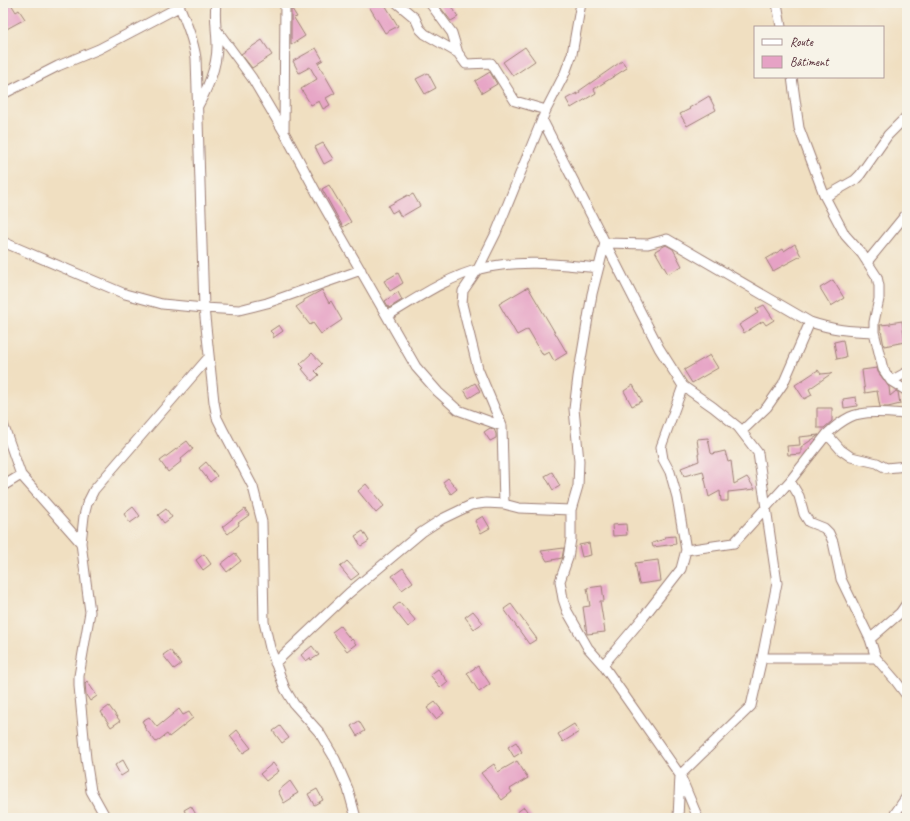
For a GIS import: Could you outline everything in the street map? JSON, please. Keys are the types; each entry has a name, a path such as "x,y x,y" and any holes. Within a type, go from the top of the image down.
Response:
{"street":[{"path":"197,109 205,94 215,64 217,48 216,3"},
{"path":"284,132 285,3"},
{"path":"397,3 415,18 420,29 425,34 458,53"},
{"path":"430,3 452,33 458,53 466,64 491,63 515,101 546,110"},
{"path":"504,504 502,426 478,369 462,304 463,291 478,269 496,233 542,119 565,73 572,54 581,3"},
{"path":"777,3 781,26"},
{"path":"3,94 58,66 99,49 178,5 188,26 196,58 204,308 211,385 217,418 253,487 262,522 264,622 275,663 285,689 291,699 318,732 335,759 348,789 356,818"},
{"path":"216,30 252,78 416,366 438,392 458,410 502,426"},
{"path":"792,78 799,128 825,197 845,235 862,254 877,277 879,299 874,322 874,332 883,369 891,381 907,391"},
{"path":"825,197 860,176 888,135 907,116"},
{"path":"542,119 659,348 683,386 713,407 742,431 758,454 777,583 762,658 750,706 680,775 678,818"},
{"path":"867,262 907,213"},
{"path":"605,243 648,244 668,240 810,322 826,328 842,331 874,332"},
{"path":"3,242 125,294 162,304 204,308 239,310 267,303 361,270"},
{"path":"605,243 592,294 578,377 574,409 579,461 578,486 571,510 571,539 568,558 560,580 567,611 588,648 603,665 680,775 698,818"},
{"path":"387,316 444,283 478,269 507,264 556,264 598,268"},
{"path":"742,431 767,407 783,384 810,322"},
{"path":"106,818 91,791 86,759 79,676 90,612 81,544 84,516 87,504 94,490 209,357"},
{"path":"891,381 907,372"},
{"path":"603,665 642,619 681,569 686,550 677,497 670,472 663,459 661,447 683,386"},
{"path":"686,550 734,543 790,480 827,434 844,420 852,416 883,412 907,414"},
{"path":"3,424 21,475 81,544"},
{"path":"827,434 841,450 851,457 877,463 886,468 907,466"},
{"path":"3,486 21,475"},
{"path":"790,480 799,496 806,518 814,525 824,528 829,533 833,542 842,579 870,639 876,658 907,696"},
{"path":"275,663 349,593 422,532 442,519 470,505 486,503 504,504 520,508 571,510"},
{"path":"870,639 900,613 907,604"},
{"path":"762,658 876,658"},
{"path":"892,818 907,796"}],"building":[{"path":"367,3 384,3 398,26 385,33"},
{"path":"437,3 450,3 458,17 451,21"},
{"path":"11,4 16,12 19,10 25,19 3,31 3,8"},
{"path":"292,9 297,17 294,18 305,36 291,45 291,10"},
{"path":"262,40 272,55 252,68 241,54"},
{"path":"525,47 535,61 513,76 503,62"},
{"path":"316,48 323,60 318,63 335,93 326,98 330,105 323,109 319,101 311,105 301,89 317,79 310,67 299,73 293,61"},
{"path":"622,61 627,68 594,89 596,93 571,108 566,99 580,93 579,91"},
{"path":"490,72 497,84 482,93 475,81"},
{"path":"428,73 436,88 425,94 416,79"},
{"path":"709,96 716,110 687,126 680,114"},
{"path":"323,143 333,159 324,164 315,147"},
{"path":"329,185 351,222 343,227 322,189"},
{"path":"413,194 420,206 401,217 397,210 392,213 388,206 408,195"},
{"path":"795,244 801,256 773,271 766,259"},
{"path":"666,245 673,249 682,266 668,274 655,251"},
{"path":"398,273 403,283 390,291 384,281"},
{"path":"833,280 844,298 831,306 820,288"},
{"path":"528,287 567,353 554,361 549,352 543,355 528,329 517,335 499,304"},
{"path":"322,290 329,303 331,301 342,320 321,334 313,323 310,325 296,307 304,302 304,300"},
{"path":"398,292 402,300 389,308 385,301"},
{"path":"764,305 774,320 766,325 763,321 744,333 739,325 758,313 756,309"},
{"path":"902,321 905,342 884,346 880,325"},
{"path":"279,325 283,331 273,338 273,334 270,331"},
{"path":"843,340 846,357 837,359 834,342"},
{"path":"312,353 322,364 315,371 319,375 312,381 302,369 304,368 300,364"},
{"path":"710,355 718,368 692,383 684,370"},
{"path":"877,368 878,372 889,387 890,396 896,391 898,392 900,404 880,407 877,391 865,393 862,370"},
{"path":"818,370 821,374 832,373 809,389 812,395 804,399 795,385"},
{"path":"475,383 480,391 469,398 464,390"},
{"path":"633,385 642,401 632,406 624,391"},
{"path":"856,397 857,406 844,408 843,399"},
{"path":"817,408 832,408 832,421 824,428 817,428"},
{"path":"490,428 494,429 496,438 490,441 484,432"},
{"path":"819,435 801,447 801,454 788,455 787,446 800,445 799,437"},
{"path":"708,438 712,454 725,451 728,462 731,461 734,484 747,477 755,489 728,492 728,501 721,501 720,491 709,497 703,471 684,476 681,468 699,461 697,439"},
{"path":"187,441 193,449 181,459 182,461 168,472 160,461"},
{"path":"206,462 217,476 210,482 199,468"},
{"path":"552,472 560,486 553,490 545,476"},
{"path":"448,478 457,489 451,494 443,482"},
{"path":"366,484 384,506 376,513 358,491"},
{"path":"133,507 140,516 130,523 124,514"},
{"path":"166,509 172,517 164,523 158,515"},
{"path":"245,509 249,515 238,523 239,525 228,534 222,527"},
{"path":"483,516 490,528 481,533 475,521"},
{"path":"626,524 627,535 613,536 612,525"},
{"path":"363,531 369,541 361,546 355,536"},
{"path":"675,536 676,544 653,547 652,543 665,539 664,537"},
{"path":"589,543 591,555 582,557 579,545"},
{"path":"564,548 562,558 547,561 541,551"},
{"path":"235,553 241,561 227,572 221,564"},
{"path":"204,554 211,564 203,570 196,560"},
{"path":"658,560 661,581 639,584 635,563"},
{"path":"347,561 359,574 351,580 340,567"},
{"path":"403,568 413,582 402,590 392,576"},
{"path":"602,586 604,601 600,601 605,632 587,634 583,607 590,606 587,588"},
{"path":"400,602 416,621 408,627 393,608"},
{"path":"511,604 537,639 529,644 504,609"},
{"path":"473,611 483,623 474,629 465,617"},
{"path":"340,626 356,644 347,651 332,632"},
{"path":"312,646 319,655 306,661 301,655"},
{"path":"170,650 181,664 174,669 163,655"},
{"path":"478,666 490,684 479,692 467,673"},
{"path":"438,669 448,682 441,688 430,675"},
{"path":"87,681 97,696 90,701 86,695 85,683"},
{"path":"435,702 444,713 436,719 427,708"},
{"path":"109,706 120,721 111,727 101,712"},
{"path":"179,709 183,715 189,712 193,718 169,737 167,734 156,742 144,727 145,726 142,721 149,717 157,727"},
{"path":"359,721 365,731 357,736 351,726"},
{"path":"574,724 579,732 563,742 558,734"},
{"path":"280,726 289,738 282,743 273,731"},
{"path":"237,730 251,748 243,753 230,736"},
{"path":"516,742 522,752 514,757 508,747"},
{"path":"123,760 129,771 121,776 115,765"},
{"path":"517,761 528,778 510,789 512,792 502,800 481,773 494,764 498,772"},
{"path":"273,763 279,771 266,781 260,774"},
{"path":"290,781 298,793 284,803 278,791"},
{"path":"317,789 323,800 314,805 308,794"},
{"path":"191,806 198,818 188,818 184,810"},
{"path":"524,807 532,818 520,818 516,813"}]}
